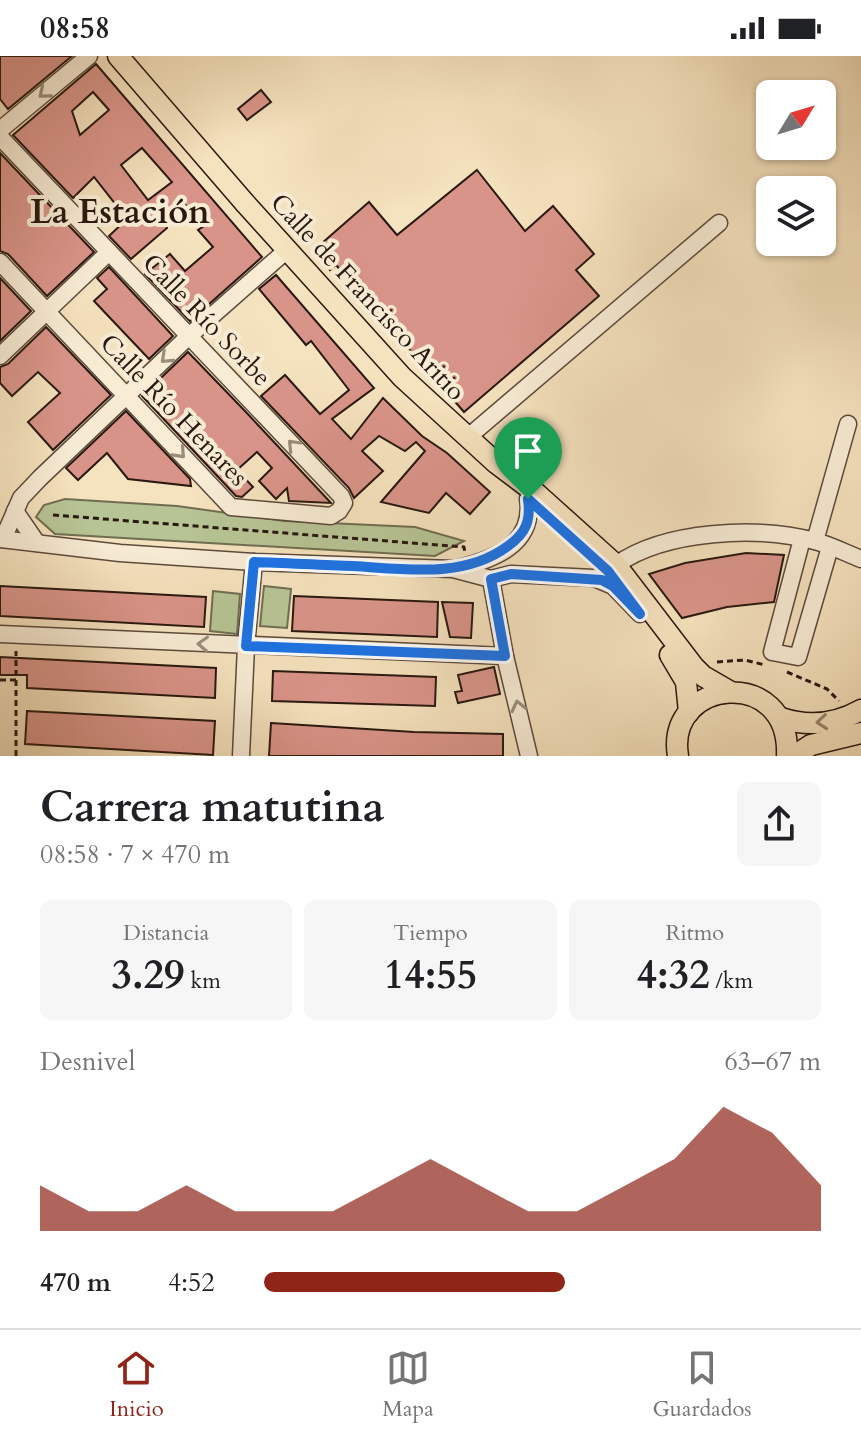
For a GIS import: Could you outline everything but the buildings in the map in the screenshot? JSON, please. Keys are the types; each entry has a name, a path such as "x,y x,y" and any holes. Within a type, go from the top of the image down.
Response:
{"main road":[{"name":"Calle de Francisco Aritio","path":"118,56 402,377 467,438 537,494 616,565 703,676 729,691 758,697 781,718"},
{"path":"496,463 528,499 608,571 681,671 689,695 689,712"},
{"path":"678,755 680,728 689,712 703,700 729,691"},
{"path":"781,718 820,723 857,720"},
{"path":"781,718 788,741 787,756"},
{"path":"794,756 857,720"}],"street":[{"path":"0,130 89,56"},
{"name":"Calle Río Sorbe","path":"0,137 341,496 344,503"},
{"path":"467,438 719,223"},
{"path":"287,250 189,336 12,507 1,539 120,553 254,562 453,569 491,579 511,574 602,580 613,586 640,614"},
{"path":"0,356 109,252"},
{"name":"Calle Río Henares","path":"0,262 231,507 331,516 344,503"},
{"path":"816,542 772,652 798,657 816,542 848,424"},
{"path":"453,569 497,555 523,534 528,522 528,499"},
{"path":"12,507 37,543"},
{"path":"616,565 639,552 686,538 741,533 816,542 861,559"},
{"path":"241,756 254,562"},
{"path":"491,579 505,656 529,756"},
{"path":"8,635 505,656"}],"path":[{"path":"8,635 16,680 16,756"},
{"path":"708,663 745,660 772,667"},
{"path":"785,670 827,689 857,720"},
{"path":"0,680 16,680"}],"green space":[{"path":"65,499 177,506 285,521 415,527 464,541 435,556 55,534 36,517 44,505"},
{"path":"264,586 291,589 287,628 260,626"},
{"path":"213,591 240,594 237,634 210,631"}],"district":[{"name":"La Estación","path":"120,212"}],"route":[{"path":"528,499 608,571 640,614 607,581 511,574 491,579 505,656 246,646 254,562 406,569 468,566 497,555 523,534 530,510 528,499"}]}
